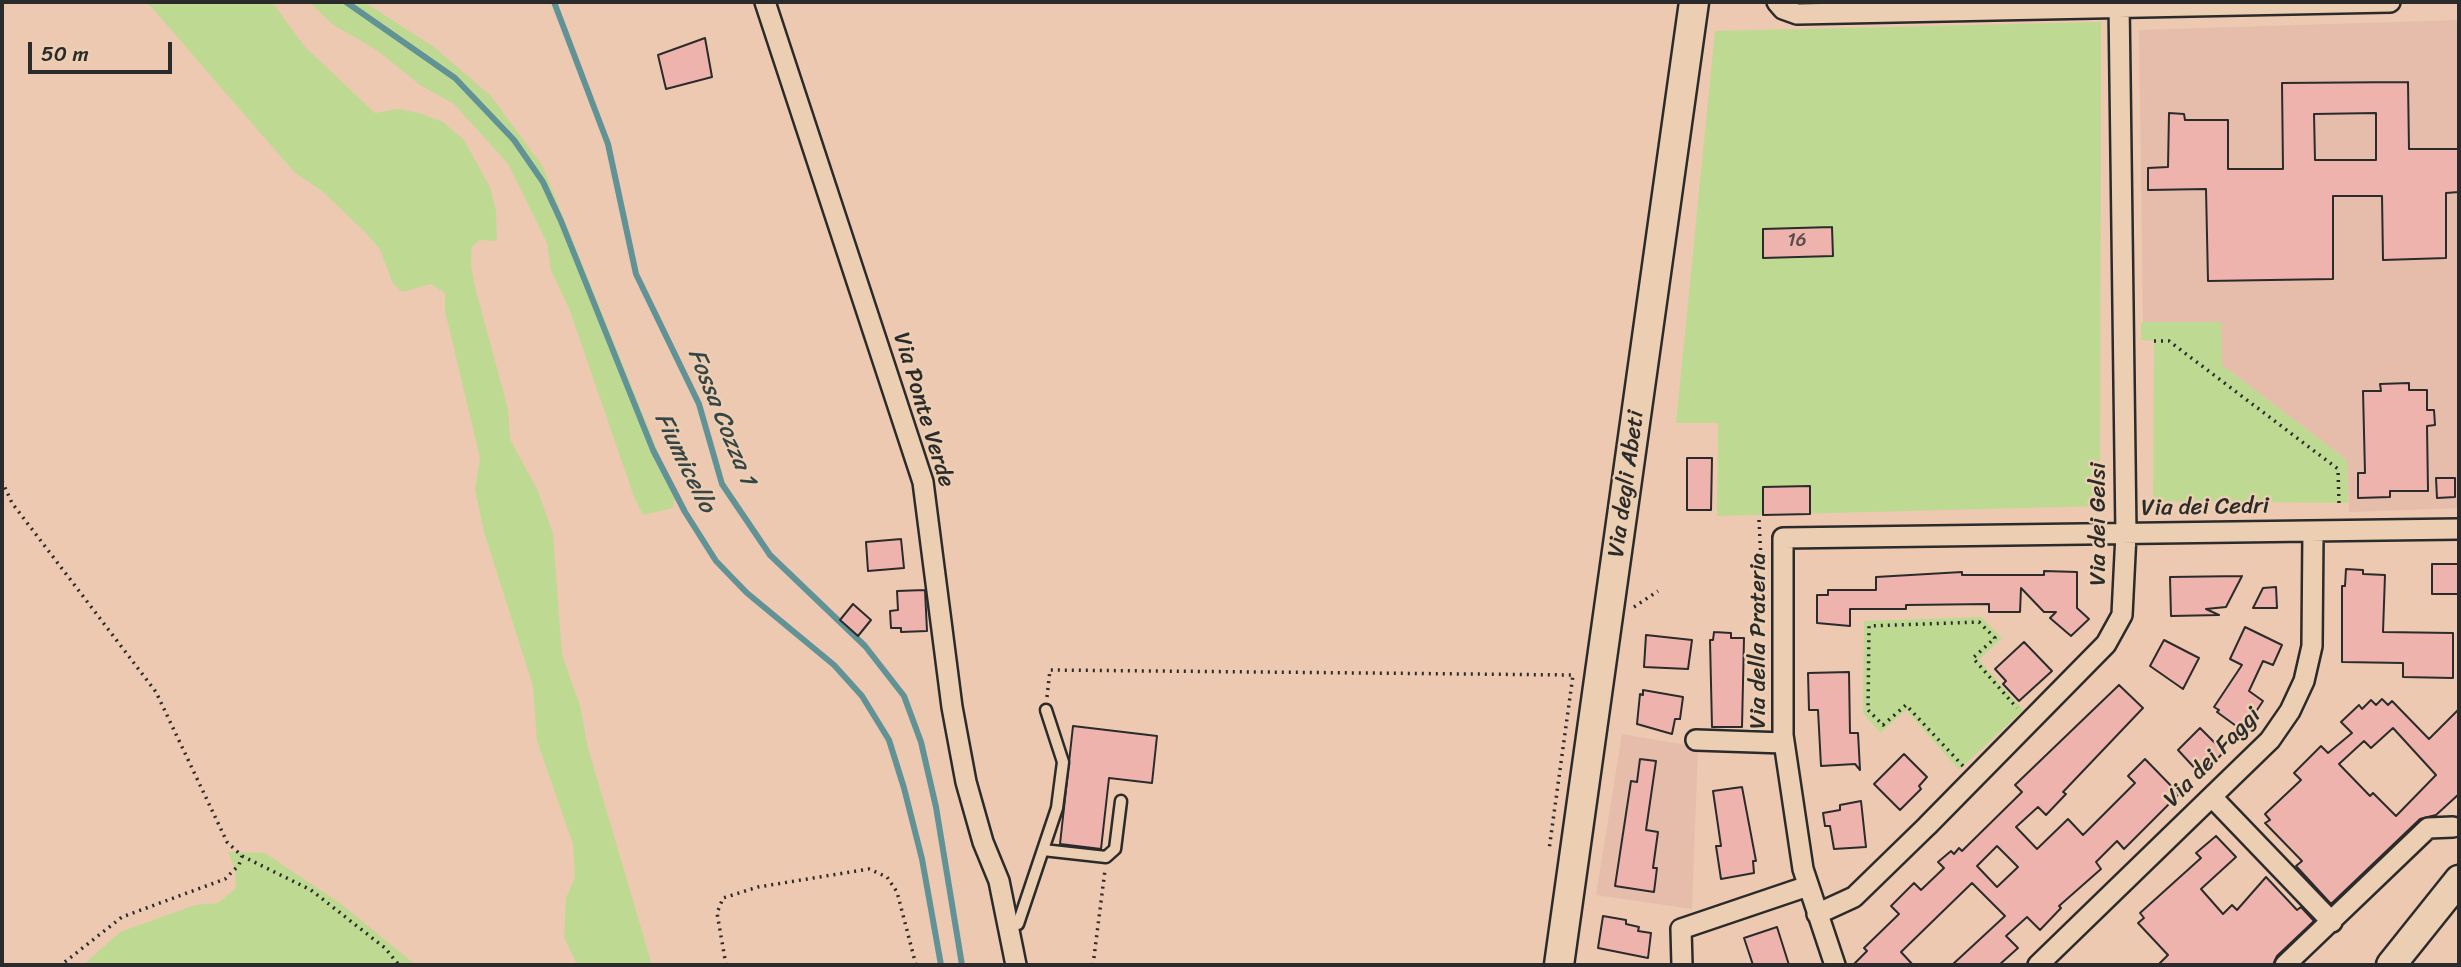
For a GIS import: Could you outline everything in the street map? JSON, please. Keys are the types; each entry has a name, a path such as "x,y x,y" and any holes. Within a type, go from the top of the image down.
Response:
{"street":[{"name":"Via Ponte Verde","path":"765,2 923,482 952,707 966,782 1010,925 1016,965"},
{"name":"Via degli Abeti","path":"1559,965 1694,2"},
{"path":"1777,2 1783,9 1797,14 2119,4 2390,2"},
{"name":"Via dei Gelsi","path":"1817,914 1854,897 2106,644 2122,615 2126,534 2119,4"},
{"name":"Via dei Cedri","path":"1783,538 2459,529"},
{"name":"Via dei Faggi","path":"2038,965 2270,740 2304,681 2312,646 2312,532"},
{"name":"Via della Prateria","path":"1783,538 1784,743 1803,869 1835,965"},
{"name":"Via della Prateria","path":"1696,740 1784,743"},
{"path":"2212,797 2332,922"},
{"path":"2285,965 2428,828 2457,827"},
{"path":"2390,965 2459,880"},
{"path":"1682,965 1681,929 1808,886"}],"lane":[{"path":"1010,925 1018,924 1057,808 1063,762 1046,710"},
{"path":"1043,850 1106,857 1115,849 1121,801"}],"path":[{"path":"2154,341 2169,341 2338,469 2339,503"},
{"path":"2,481 12,503 156,692 227,842 242,856 311,890 377,940 399,965"},
{"path":"1759,520 1762,584"},
{"path":"1965,768 1906,705 1883,725 1868,710 1869,626 1979,622 1995,638 1973,658 2022,714"},
{"path":"1046,710 1050,670 1573,675 1549,855"},
{"path":"61,965 122,917 225,879 239,865 242,856"},
{"path":"1093,965 1106,857"},
{"path":"726,965 718,913 723,898 758,887 869,869 887,877 897,892 916,965"}],"shaded area":[{"path":"2459,20 2459,508 2349,512 2347,460 2222,365 2220,322 2143,322 2139,30"},
{"path":"1622,734 1698,747 1692,909 1596,895"}],"green space":[{"path":"147,2 272,2 305,47 375,113 398,109 443,122 464,140 490,187 496,211 497,241 480,240 472,246 471,264 475,287 508,409 510,439 538,491 553,534 562,655 580,705 588,748 652,965 577,965 564,937 566,898 575,877 573,844 537,741 533,686 484,532 475,490 480,458 445,311 445,293 431,284 402,292 393,284 380,250 365,232 323,192 294,172"},
{"path":"309,2 364,2 434,47 491,96 543,167 675,494 673,508 643,515 634,497 570,311 551,270 547,243 508,164 454,104 420,85 378,51 332,24"},
{"path":"2101,22 2100,506 1717,516 1718,423 1676,423 1715,31"},
{"path":"2141,322 2221,322 2222,365 2347,460 2348,503 2153,501 2154,341 2141,340"},
{"path":"1981,617 2002,638 1979,660 2023,710 1959,770 1906,710 1880,733 1863,713 1864,621"},
{"path":"228,852 265,853 341,904 416,965 83,965 120,932 195,905 218,903 236,888 235,869"}],"building":[{"path":"705,38 712,77 666,89 658,55"},
{"path":"2408,82 2409,149 2459,149 2459,192 2446,193 2446,258 2383,260 2382,196 2333,196 2333,279 2208,281 2206,189 2148,190 2148,168 2168,167 2169,113 2184,114 2185,120 2228,120 2228,169 2283,169 2282,83","holes":["2376,113 2376,160 2315,160 2314,114"]},
{"path":"1832,227 1833,256 1763,258 1763,229"},
{"path":"2409,383 2409,390 2427,390 2427,410 2434,410 2435,425 2427,426 2428,491 2390,491 2390,497 2358,498 2358,473 2365,473 2363,391 2381,391 2380,384"},
{"path":"1687,458 1712,458 1711,510 1687,510"},
{"path":"2436,478 2455,478 2455,497 2437,498"},
{"path":"1810,486 1810,514 1763,515 1763,487"},
{"path":"901,539 904,568 868,571 866,542"},
{"path":"2432,564 2459,564 2459,594 2432,594"},
{"path":"2346,569 2363,570 2363,574 2385,575 2383,632 2453,633 2453,678 2403,677 2403,663 2342,662 2342,586 2345,586"},
{"path":"2044,571 2077,572 2077,608 2089,619 2071,636 2050,618 2056,612 2044,612 2021,588 2020,612 1989,612 1989,604 1906,605 1906,609 1850,609 1850,626 1817,623 1817,595 1828,595 1828,590 1876,590 1876,577 1962,572 1962,575 2044,575"},
{"path":"2242,576 2226,607 2206,609 2219,615 2171,616 2170,577"},
{"path":"2276,587 2277,608 2253,608 2263,588"},
{"path":"925,590 927,631 901,632 901,628 891,628 890,611 898,610 897,591"},
{"path":"853,604 871,620 858,636 840,620"},
{"path":"2245,627 2282,645 2273,665 2263,661 2249,691 2263,701 2243,731 2214,707 2242,665 2230,659"},
{"path":"1714,632 1731,633 1731,638 1744,638 1742,727 1712,727 1710,640 1713,640"},
{"path":"1646,635 1692,640 1688,669 1644,667"},
{"path":"2164,640 2199,658 2183,689 2150,666"},
{"path":"2024,642 2052,671 2019,701 2003,684 2006,681 1995,669"},
{"path":"1849,672 1850,733 1858,733 1860,770 1855,764 1821,766 1818,710 1809,710 1808,673"},
{"path":"2119,685 2143,708 2063,792 2066,794 2046,815 2038,807 2016,827 2037,849 2068,819 2083,835 2135,783 2128,776 2145,759 2179,794 2124,849 2117,841 2096,862 2101,869 2059,906 2061,908 2040,930 2027,917 2006,936 2018,948 1999,965 1952,965 2005,916 1972,883 1901,952 1913,965 1853,965 1867,951 1864,948 1899,914 1891,906 1914,883 1921,890 1944,868 1938,862 1951,851 1954,854 1959,848 1962,851 2022,792 2015,785","holes":["1997,846 2018,867 1997,887 1977,866"]},
{"path":"1643,690 1683,697 1680,719 1675,719 1672,734 1637,724 1640,694 1643,695"},
{"path":"2382,699 2388,705 2392,701 2429,739 2459,709 2459,794 2436,815 2420,819 2331,904 2296,866 2302,861 2265,823 2270,820 2265,814 2301,780 2294,773 2321,746 2328,753 2352,733 2341,722 2359,705 2362,709 2371,700 2376,705","holes":["2393,728 2436,775 2396,816 2373,793 2370,796 2339,764 2364,741 2371,748"]},
{"path":"1073,726 1157,736 1152,783 1109,778 1101,849 1060,844"},
{"path":"2200,728 2224,752 2201,775 2178,750"},
{"path":"1904,754 1927,777 1919,786 1921,789 1900,810 1874,784"},
{"path":"1640,759 1656,761 1646,830 1658,832 1653,868 1657,868 1654,892 1615,886 1631,781 1637,782"},
{"path":"1742,787 1756,861 1753,861 1754,873 1721,879 1716,846 1721,846 1713,791"},
{"path":"1861,801 1866,847 1834,849 1830,826 1825,826 1823,813 1840,810 1840,805"},
{"path":"2216,836 2236,857 2201,889 2223,914 2232,905 2237,910 2266,877 2297,910 2301,907 2314,921 2277,956 2273,965 2158,965 2168,955 2138,923 2144,918 2140,913 2201,858 2196,853"},
{"path":"1603,916 1626,920 1626,924 1639,927 1638,931 1651,933 1648,958 1598,948"},
{"path":"1777,927 1789,965 1753,965 1744,938"}],"waterway":[{"name":"Fiumicello","path":"346,2 455,78 514,140 543,182 561,221 653,450 685,512 716,561 747,593 834,665 862,696 889,740 904,788 922,859 941,965"},
{"name":"Fossa Cozza 1","path":"554,2 608,144 636,274 699,404 722,484 770,555 865,646 904,696 921,742 936,807 962,965"}]}
